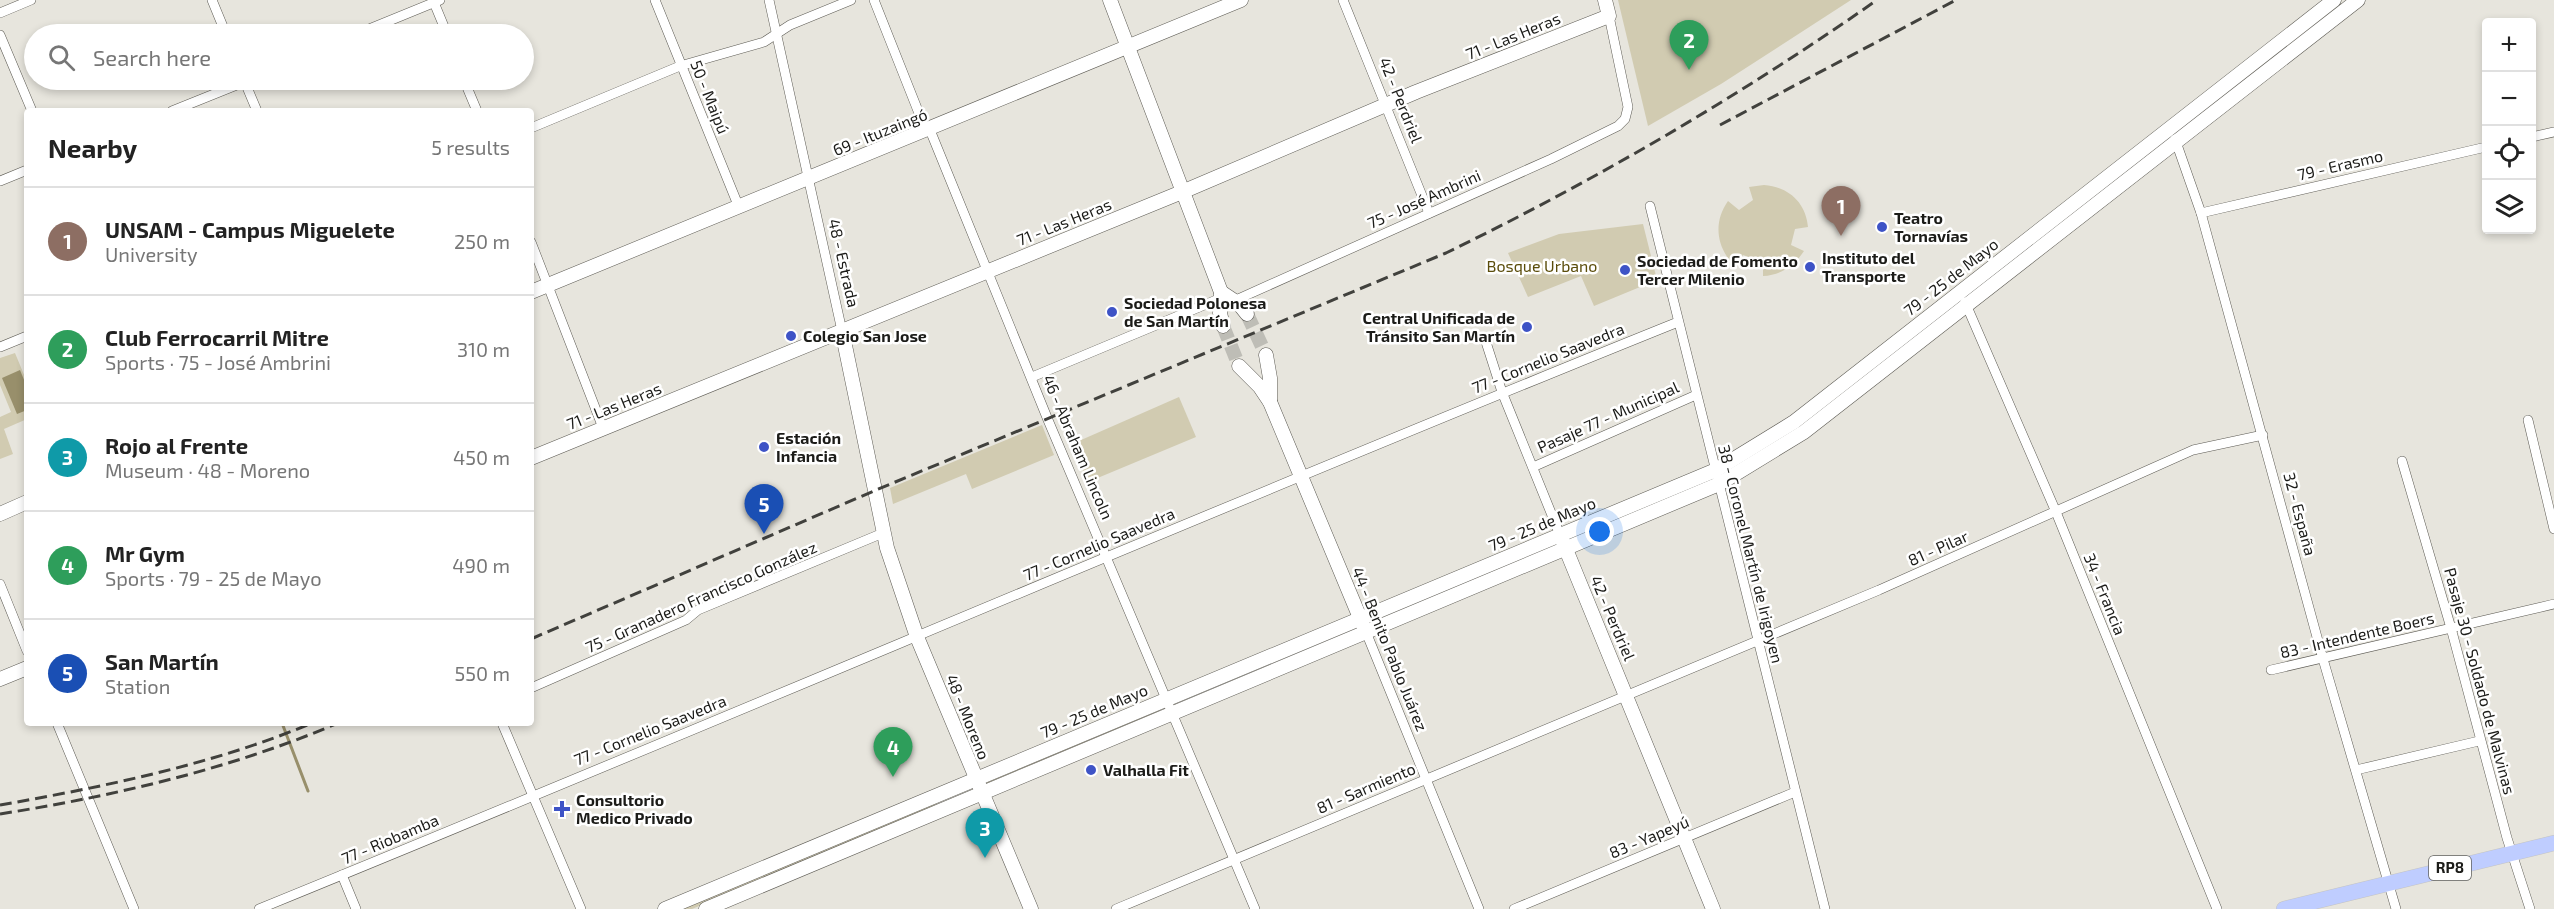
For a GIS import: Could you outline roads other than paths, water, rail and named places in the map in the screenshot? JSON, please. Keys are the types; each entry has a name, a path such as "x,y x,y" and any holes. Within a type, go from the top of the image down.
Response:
{"main road":[{"path":"1110,0 1182,192 1225,296 1223,326"},
{"name":"69 - Ituzaingó","path":"534,291 1241,0"},
{"path":"1605,0 1609,16"},
{"name":"79 - 25 de Mayo","path":"664,909 1360,617 1560,535 1717,477 1794,422 2334,0"},
{"name":"79 - 25 de Mayo","path":"706,909 1565,548 1717,477 1804,432 2358,0"},
{"name":"71 - Las Heras","path":"534,457 1609,16"},
{"path":"1225,296 1248,314"},
{"name":"48 - Estrada","path":"842,331 875,480 883,533"},
{"name":"44 - Benito Pablo Juárez","path":"1266,356 1270,378 1270,402"},
{"name":"44 - Benito Pablo Juárez","path":"1239,366 1260,387 1270,402 1366,632"},
{"path":"0,514 24,503"},
{"name":"48 - Moreno","path":"883,533 917,637 1031,909"},
{"name":"42 - Perdriel","path":"1560,535 1713,909"},
{"path":"0,679 24,669"},
{"name":"RP8","path":"2284,909 2554,843"}],"street":[{"path":"0,13 31,0"},
{"path":"212,0 222,24"},
{"name":"50 - Maipú","path":"655,0 738,205"},
{"name":"48 - Estrada","path":"768,0 842,331"},
{"path":"534,127 681,66 764,42 790,25 851,0"},
{"name":"46 - Abraham Lincoln","path":"874,0 990,271 1032,377 1255,909"},
{"name":"42 - Perdriel","path":"1343,0 1429,213"},
{"path":"381,24 435,1 443,24"},
{"name":"75 - José Ambrini","path":"1032,377 1429,213 1551,159 1618,126 1624,119 1628,107 1609,16"},
{"path":"0,35 31,108"},
{"path":"179,108 222,90"},
{"path":"250,90 256,108"},
{"path":"468,90 476,108"},
{"name":"32 - España","path":"2171,127 2201,213 2323,658 2396,909"},
{"path":"2536,136 2554,132"},
{"name":"79 - Erasmo","path":"2201,213 2482,148"},
{"path":"0,181 24,171"},
{"name":"38 - Coronel Martín de Irigoyen","path":"1650,206 1825,909"},
{"path":"534,249 603,428"},
{"name":"34 - Francia","path":"1960,292 2056,512 2217,909"},
{"name":"77 - Cornelio Saavedra","path":"533,795 917,637 1299,475 1678,322"},
{"path":"0,347 24,337"},
{"name":"42 - Perdriel","path":"1485,339 1502,392 1560,535"},
{"name":"Pasaje 77 - Municipal","path":"1533,467 1696,395"},
{"path":"2528,420 2554,529"},
{"name":"81 - Pilar","path":"1627,695 1869,594 2193,450 2263,435"},
{"name":"Pasaje 30 - Soldado de Malvinas","path":"2402,461 2451,628 2479,741 2530,909"},
{"name":"75 - Granadero Francisco González","path":"534,687 686,620 698,610 883,533"},
{"path":"0,584 24,644"},
{"name":"83 - Intendente Boers","path":"2271,670 2554,604"},
{"name":"44 - Benito Pablo Juárez","path":"1366,632 1479,909"},
{"name":"81 - Sarmiento","path":"1116,909 1627,695"},
{"path":"58,726 134,909"},
{"path":"503,726 581,909"},
{"path":"2356,770 2479,741"},
{"name":"83 - Yapeyú","path":"1514,909 1795,792"},
{"name":"77 - Riobamba","path":"259,909 533,795"},
{"path":"342,875 356,909"}],"waterway":[{"path":"283,726 308,791"}],"tunnel":[{"path":"1247,314 1266,355"},
{"path":"1223,326 1239,366"}],"railway":[{"path":"534,638 876,490 1446,253 1557,196 1666,135 1773,70 1877,0"},
{"path":"1720,125 1956,0"},
{"path":"0,805 158,773 237,751 305,726"},
{"path":"0,814 86,799 172,779 256,754 330,726"}],"place":[{"name":"Club Ferrocarril Mitre","path":"1689,70"},
{"name":"Teatro Tornavías","path":"1882,227"},
{"name":"UNSAM - Campus Miguelete","path":"1841,236"},
{"name":"Instituto del Transporte","path":"1810,267"},
{"name":"Sociedad de Fomento Tercer Milenio","path":"1625,270"},
{"name":"Sociedad Polonesa de San Martín","path":"1112,312"},
{"name":"Central Unificada de Tránsito San Martín","path":"1527,327"},
{"name":"Colegio San Jose","path":"791,336"},
{"name":"Estación Infancia","path":"764,447"},
{"name":"San Martín","path":"764,534"},
{"name":"Valhalla Fit","path":"1091,770"},
{"name":"Mr Gym","path":"893,777"},
{"name":"Consultorio Medico Privado","path":"562,809"},
{"name":"Rojo al Frente","path":"985,858"}],"park label":[{"name":"Bosque Urbano","path":"1542,266"}]}
